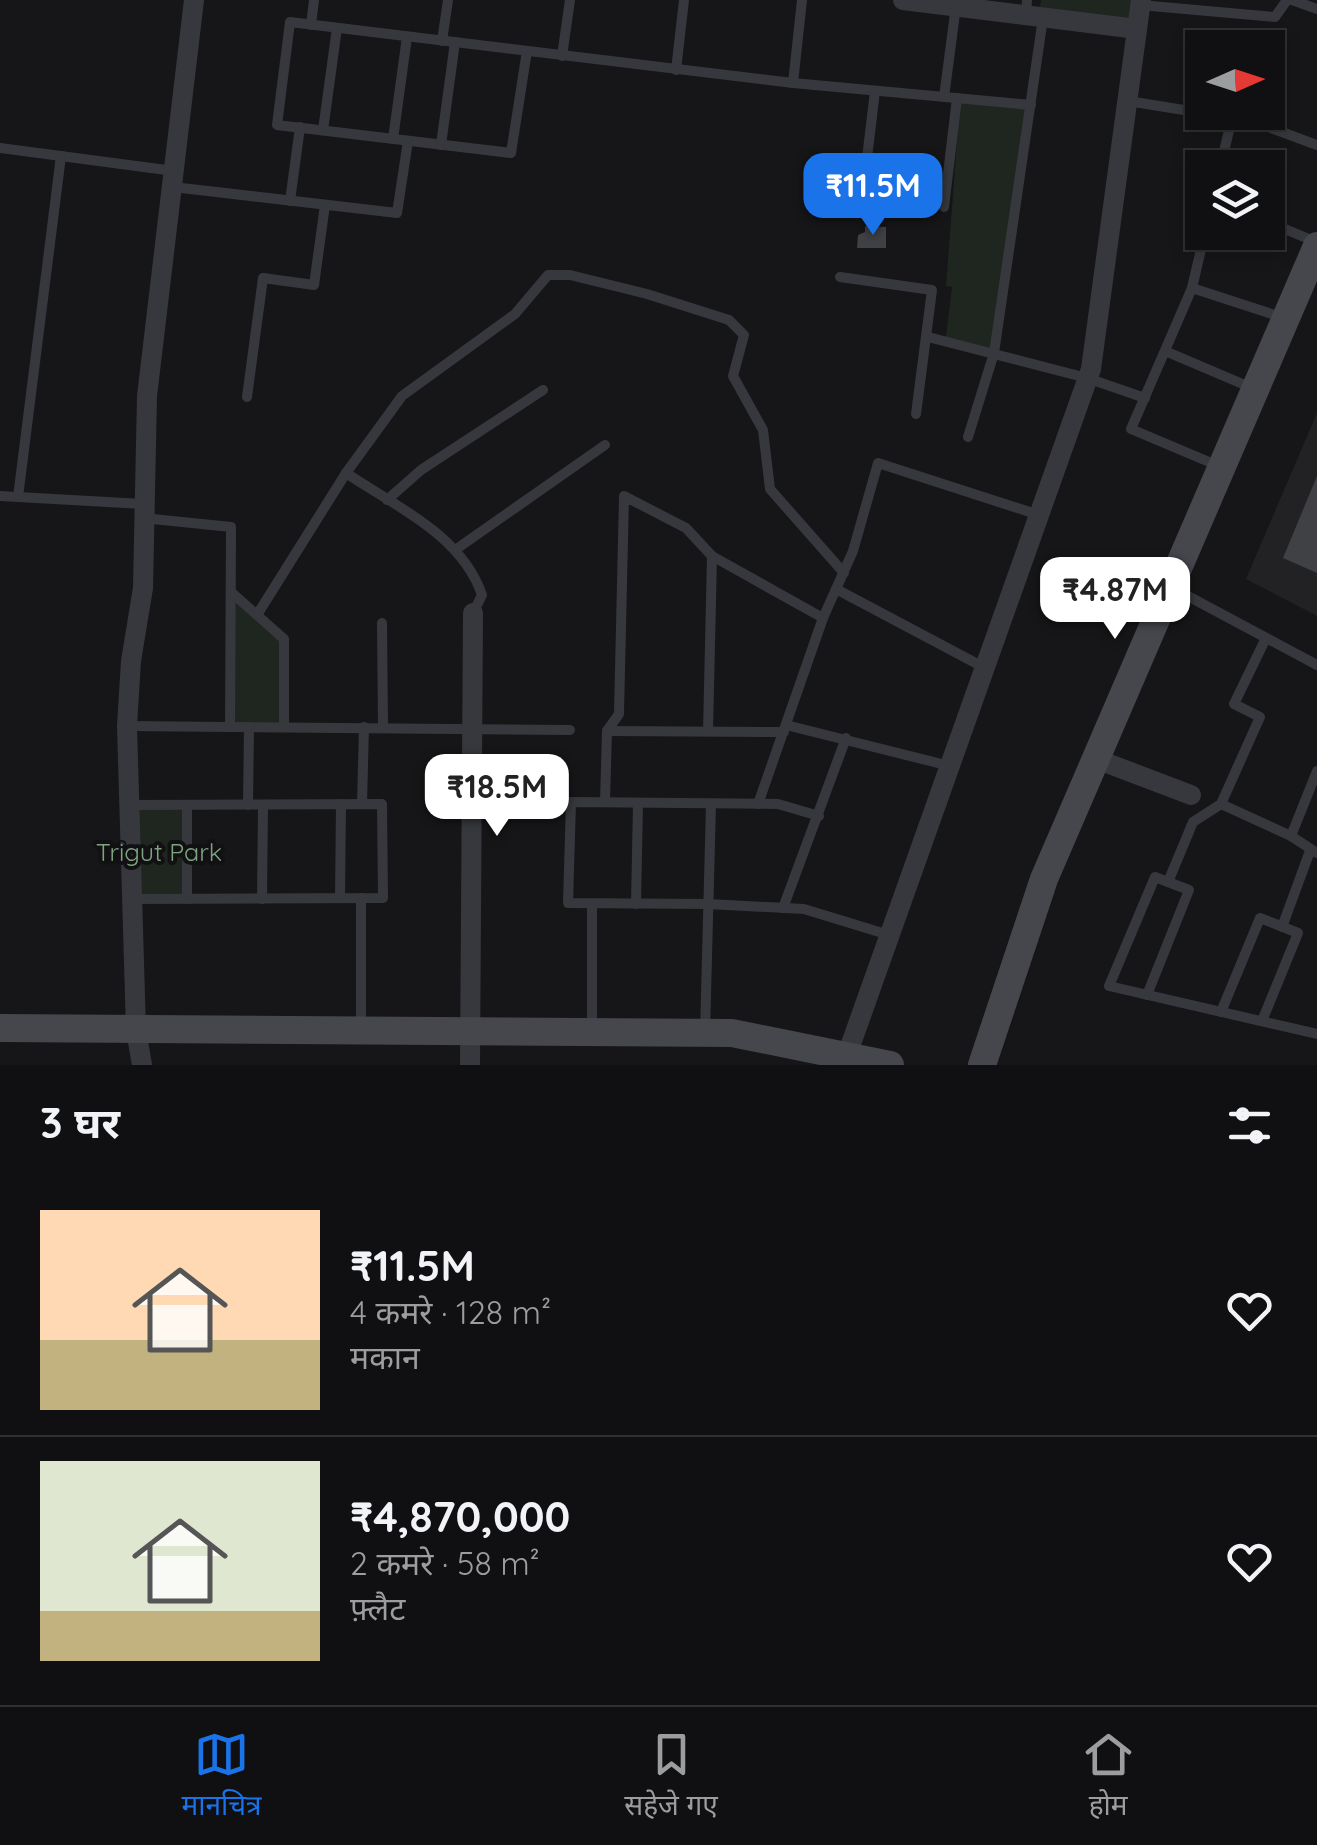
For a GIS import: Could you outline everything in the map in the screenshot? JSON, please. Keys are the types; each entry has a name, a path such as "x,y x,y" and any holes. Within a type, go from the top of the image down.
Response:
{"street":[{"path":"142,1065 136,1030 128,726 132,661 143,588 147,396 194,0"},
{"path":"903,0 1032,11 1137,29"},
{"path":"847,1055 1088,378 1140,2"},
{"path":"982,1065 1044,879 1317,244"},
{"path":"470,1065 473,613"},
{"path":"1096,759 1191,794"},
{"path":"0,1028 732,1032 890,1065"}],"lane":[{"path":"311,25 314,0"},
{"path":"442,41 448,0"},
{"path":"562,56 570,0"},
{"path":"676,70 684,0"},
{"path":"792,84 802,0"},
{"path":"1140,2 1233,6 1275,17 1289,0 1317,9"},
{"path":"944,97 956,6"},
{"path":"968,437 994,353 1031,105 1032,11"},
{"path":"526,51 511,153 277,124 290,22 407,36 792,84 1031,105"},
{"path":"323,130 336,28"},
{"path":"393,139 407,36"},
{"path":"441,145 455,42"},
{"path":"862,200 875,91"},
{"path":"944,208 957,98"},
{"path":"1127,101 1185,110"},
{"path":"290,201 300,127"},
{"path":"1276,130 1317,145"},
{"path":"0,148 61,156 290,201 396,214 408,141"},
{"path":"18,497 61,156"},
{"path":"247,397 263,278 314,285 325,205"},
{"path":"1285,230 1317,244"},
{"path":"1201,250 1192,288 1131,429 1222,468"},
{"path":"257,615 346,473 402,396 515,314 548,275 570,276 647,294 730,320 744,335 733,376 763,430 770,489 844,573"},
{"path":"840,276 932,290 916,414"},
{"path":"1192,288 1286,319"},
{"path":"928,337 1088,378 1145,398"},
{"path":"1165,352 1256,389"},
{"path":"386,500 421,470 543,390"},
{"path":"454,550 605,445"},
{"path":"758,804 823,618 854,550 878,463 1039,515"},
{"path":"346,473 443,536 475,575 482,595 473,613"},
{"path":"0,496 143,511 231,528 230,727"},
{"path":"605,802 606,732 620,714 624,496 686,528 712,556 823,618"},
{"path":"708,731 712,556"},
{"path":"1170,586 1317,665"},
{"path":"836,590 985,668"},
{"path":"231,592 284,639 284,727"},
{"path":"382,623 383,727"},
{"path":"1168,882 1194,822 1221,804 1260,718 1234,704 1266,638"},
{"path":"128,726 570,730"},
{"path":"248,805 249,727"},
{"path":"362,804 364,727"},
{"path":"606,732 785,728 846,738 950,766"},
{"path":"783,908 846,738"},
{"path":"1291,836 1317,771"},
{"path":"819,816 778,804 571,802 568,904 804,909 890,935"},
{"path":"636,904 638,803"},
{"path":"340,898 341,804"},
{"path":"130,805 382,804 383,898 133,899"},
{"path":"704,1032 711,804"},
{"path":"1221,804 1291,836 1314,852 1282,927"},
{"path":"186,805 187,899"},
{"path":"262,898 263,805"},
{"path":"1147,994 1190,890 1155,876 1109,986 1317,1034"},
{"path":"361,898 362,1032"},
{"path":"592,904 592,1032"},
{"path":"1221,1012 1260,918 1298,934 1262,1022"}],"shaded area":[{"path":"1317,413 1317,616 1246,579"}],"green space":[{"path":"1041,0 1136,0 1133,24 1039,13"},
{"path":"960,102 1027,108 991,350 946,337 952,287 946,286"},
{"path":"233,596 283,640 282,725 232,725"},
{"name":"Trigut Park","path":"133,808 184,808 185,897 135,897"}],"building":[{"path":"865,226 886,227 886,248 857,248 858,235 865,232"},
{"path":"1317,476 1317,573 1283,558"}]}
